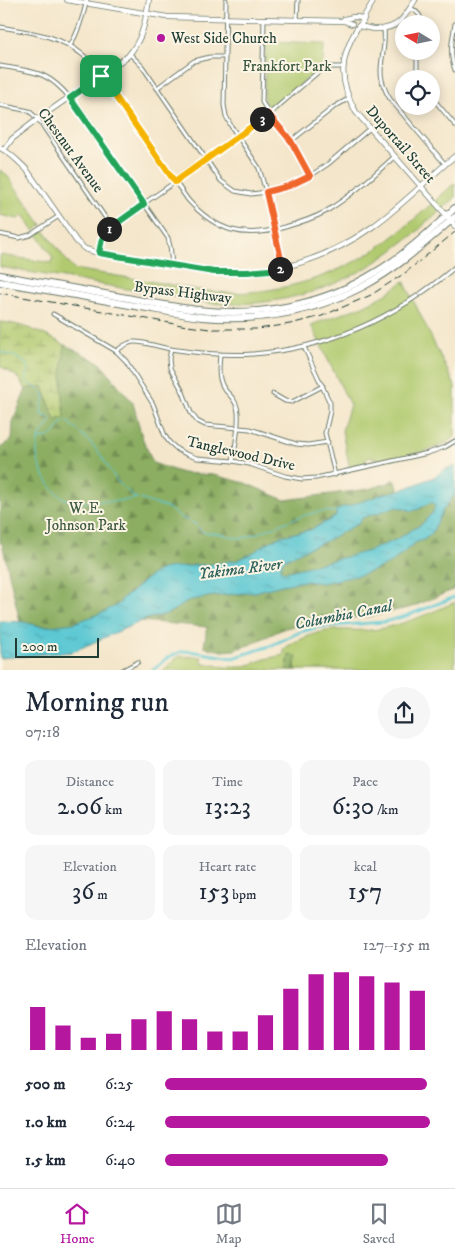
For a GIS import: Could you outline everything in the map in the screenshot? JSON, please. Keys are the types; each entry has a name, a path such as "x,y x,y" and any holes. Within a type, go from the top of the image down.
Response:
{"highway":[{"name":"Bypass Highway","path":"0,282 201,317 236,318 269,316 321,305 366,285 400,264 452,220 455,208"},
{"name":"Bypass Highway","path":"0,275 196,310 262,311 292,306 321,298 348,287 396,259 452,220"}],"street":[{"path":"67,0 167,17 347,21 356,26 373,29 394,26 401,21 415,0"},
{"path":"149,0 141,36 130,54 38,119 2,149 27,170 81,246 90,251 214,272 247,272 283,268 342,246 372,227 455,156"},
{"path":"226,0 224,105 226,116 259,168 283,268"},
{"path":"297,20 298,0"},
{"path":"353,24 352,21 373,0"},
{"path":"359,26 373,0"},
{"path":"70,46 77,34 86,2"},
{"path":"411,8 420,15"},
{"path":"335,21 356,17 362,18 368,25 381,29 385,36 380,72 386,93 445,164"},
{"path":"264,19 262,102 268,114 291,141 310,176"},
{"name":"Duportail Street","path":"350,42 353,24"},
{"path":"455,24 451,45 455,70"},
{"name":"Duportail Street","path":"359,26 345,54 343,67 348,99 356,112 394,157 452,220"},
{"path":"0,27 46,36 70,46 85,56 188,200 211,222 237,232 275,230 325,212 360,187 394,157"},
{"path":"130,54 142,66 221,180 235,191 251,194 289,186 310,176 328,164 370,128"},
{"path":"156,88 194,61 210,57 225,57"},
{"path":"0,66 38,73 60,86 168,238 171,247 171,266"},
{"path":"99,253 102,239 111,226 238,137 318,72 327,68 343,67"},
{"path":"291,141 334,107 348,99"},
{"name":"Chestnut Avenue","path":"0,105 29,111 38,119 111,226"},
{"path":"440,107 455,125"},
{"path":"0,234 19,238 30,236 58,216"},
{"path":"116,351 126,344 135,342 171,349 220,354 252,354 304,347 363,327 395,311 455,267"},
{"name":"Tanglewood Drive","path":"52,314 116,351 126,361 153,404 169,442 178,450 190,456 248,464 285,476 316,478 433,452 455,441"},
{"path":"304,347 330,403 326,432 335,475"},
{"path":"171,349 170,368 183,392 191,413 197,421 205,425 250,429 296,444 308,445 328,442"},
{"path":"220,354 220,381 224,390 237,405 239,413 233,461"},
{"path":"273,394 285,401 292,402 323,386"},
{"path":"121,670 138,662"}],"green space":[{"name":"Frankfort Park","path":"266,42 324,44 323,67 270,110 268,110 264,100"},
{"path":"0,170 6,174 42,225 34,231 23,215 18,219 0,215"},
{"path":"455,183 455,198 429,221 427,220 416,233 381,259 335,283 286,299 234,304 208,303 0,267 0,255 52,263 53,258 37,234 43,229 73,269 198,290 228,293 282,288 317,278 366,255 401,230"},
{"path":"404,281 455,386 455,437 429,450 378,462 376,457 369,457 364,465 350,469 342,431 350,405 311,325 363,306 385,295"},
{"path":"0,322 25,327 65,345 62,381 65,417 55,420 43,386 26,389 16,376 0,366"},
{"name":"W. E. Johnson Park","path":"65,345 99,362 133,403 142,437 153,463 182,473 214,475 245,483 285,500 369,489 394,479 399,490 363,501 310,530 281,536 238,560 161,570 145,579 122,599 117,606 82,621 50,626 20,622 2,543 0,543 0,448 12,440 13,422 26,389 43,386 55,420 65,417 62,381"},
{"path":"455,494 455,589 412,607 372,616 327,620 285,628 249,645 223,651 204,647 207,627 141,621 167,614 191,600 255,592 305,581 322,583 387,565 415,543 425,539 432,533 443,510"},
{"path":"431,502 435,505 433,512 422,524 395,540 369,551 285,572 280,569 283,561 326,541 359,523 362,518 395,507 408,510 419,509"},
{"path":"455,602 455,670 296,670 295,663 289,655 287,670 164,670 179,656 202,657 202,663 225,667 240,667 284,655 284,649 298,640 318,633 333,630 373,630 418,618"},
{"path":"289,654 297,656 296,670 287,670"}],"water":[{"name":"Yakima River","path":"455,466 455,494 443,510 432,533 425,539 415,543 387,565 361,575 322,583 305,581 255,592 191,600 167,614 146,619 72,652 0,658 0,621 23,622 40,626 74,623 114,607 121,602 121,599 160,570 238,560 281,536 310,530 328,521 336,516 336,510 342,507 404,489 434,477 446,469","holes":["431,502 435,505 433,512 422,524 395,540 369,551 285,572 280,569 283,561 326,541 359,523 362,518 395,507 412,511"]}],"waterway":[{"path":"0,352 14,356 26,363 28,368 27,382 45,396 41,414 48,417 51,422 40,436 40,439 48,437 64,421 67,421 90,442 117,481 134,497 138,498"},
{"path":"39,439 37,457 42,472 46,480 62,497 78,502 121,501 137,498"},
{"path":"140,499 168,508 181,518 194,523 204,533 240,538 254,535 302,516 325,511 336,512"},
{"name":"Columbia Canal","path":"153,670 167,658 180,652 189,651 233,658 270,646 300,632 319,627 384,622 406,616 455,597"}],"railway":[{"path":"0,293 187,326 210,329 258,329 322,316 371,295 405,273 455,232"}],"place":[{"name":"West Side Church","path":"161,38"}],"route":[{"path":"101,76 175,182 268,114 291,141 310,176 289,186 266,192 283,268 247,272 214,272 99,253 102,239 111,226 144,204 70,98 101,76"}]}
